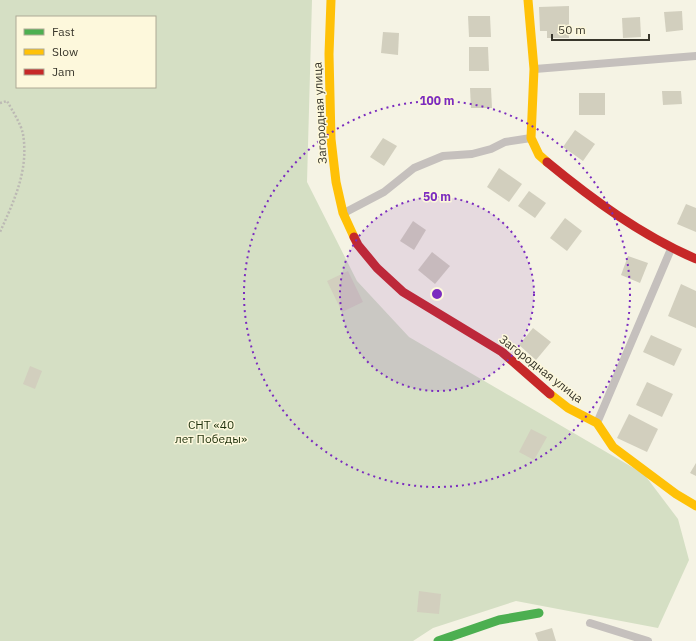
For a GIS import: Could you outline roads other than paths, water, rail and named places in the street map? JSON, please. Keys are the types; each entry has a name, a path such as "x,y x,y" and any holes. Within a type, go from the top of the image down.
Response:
{"street":[{"name":"Загородная улица","path":"331,0 329,54 331,139 336,182 343,213 358,245 378,268 403,292 502,352 568,408 597,423 613,447 676,494 696,506"},
{"path":"528,0 534,69 531,138 539,155 614,214 671,248 696,259"},
{"path":"438,641 499,620 539,613"}],"lane":[{"path":"534,69 696,56"},
{"path":"343,213 384,192 414,168 443,156 472,154 491,149 505,142 531,138"},
{"path":"597,423 671,248"},
{"path":"590,623 648,641"}],"park label":[{"name":"СНТ «40 лет Победы»","path":"211,432"}]}
